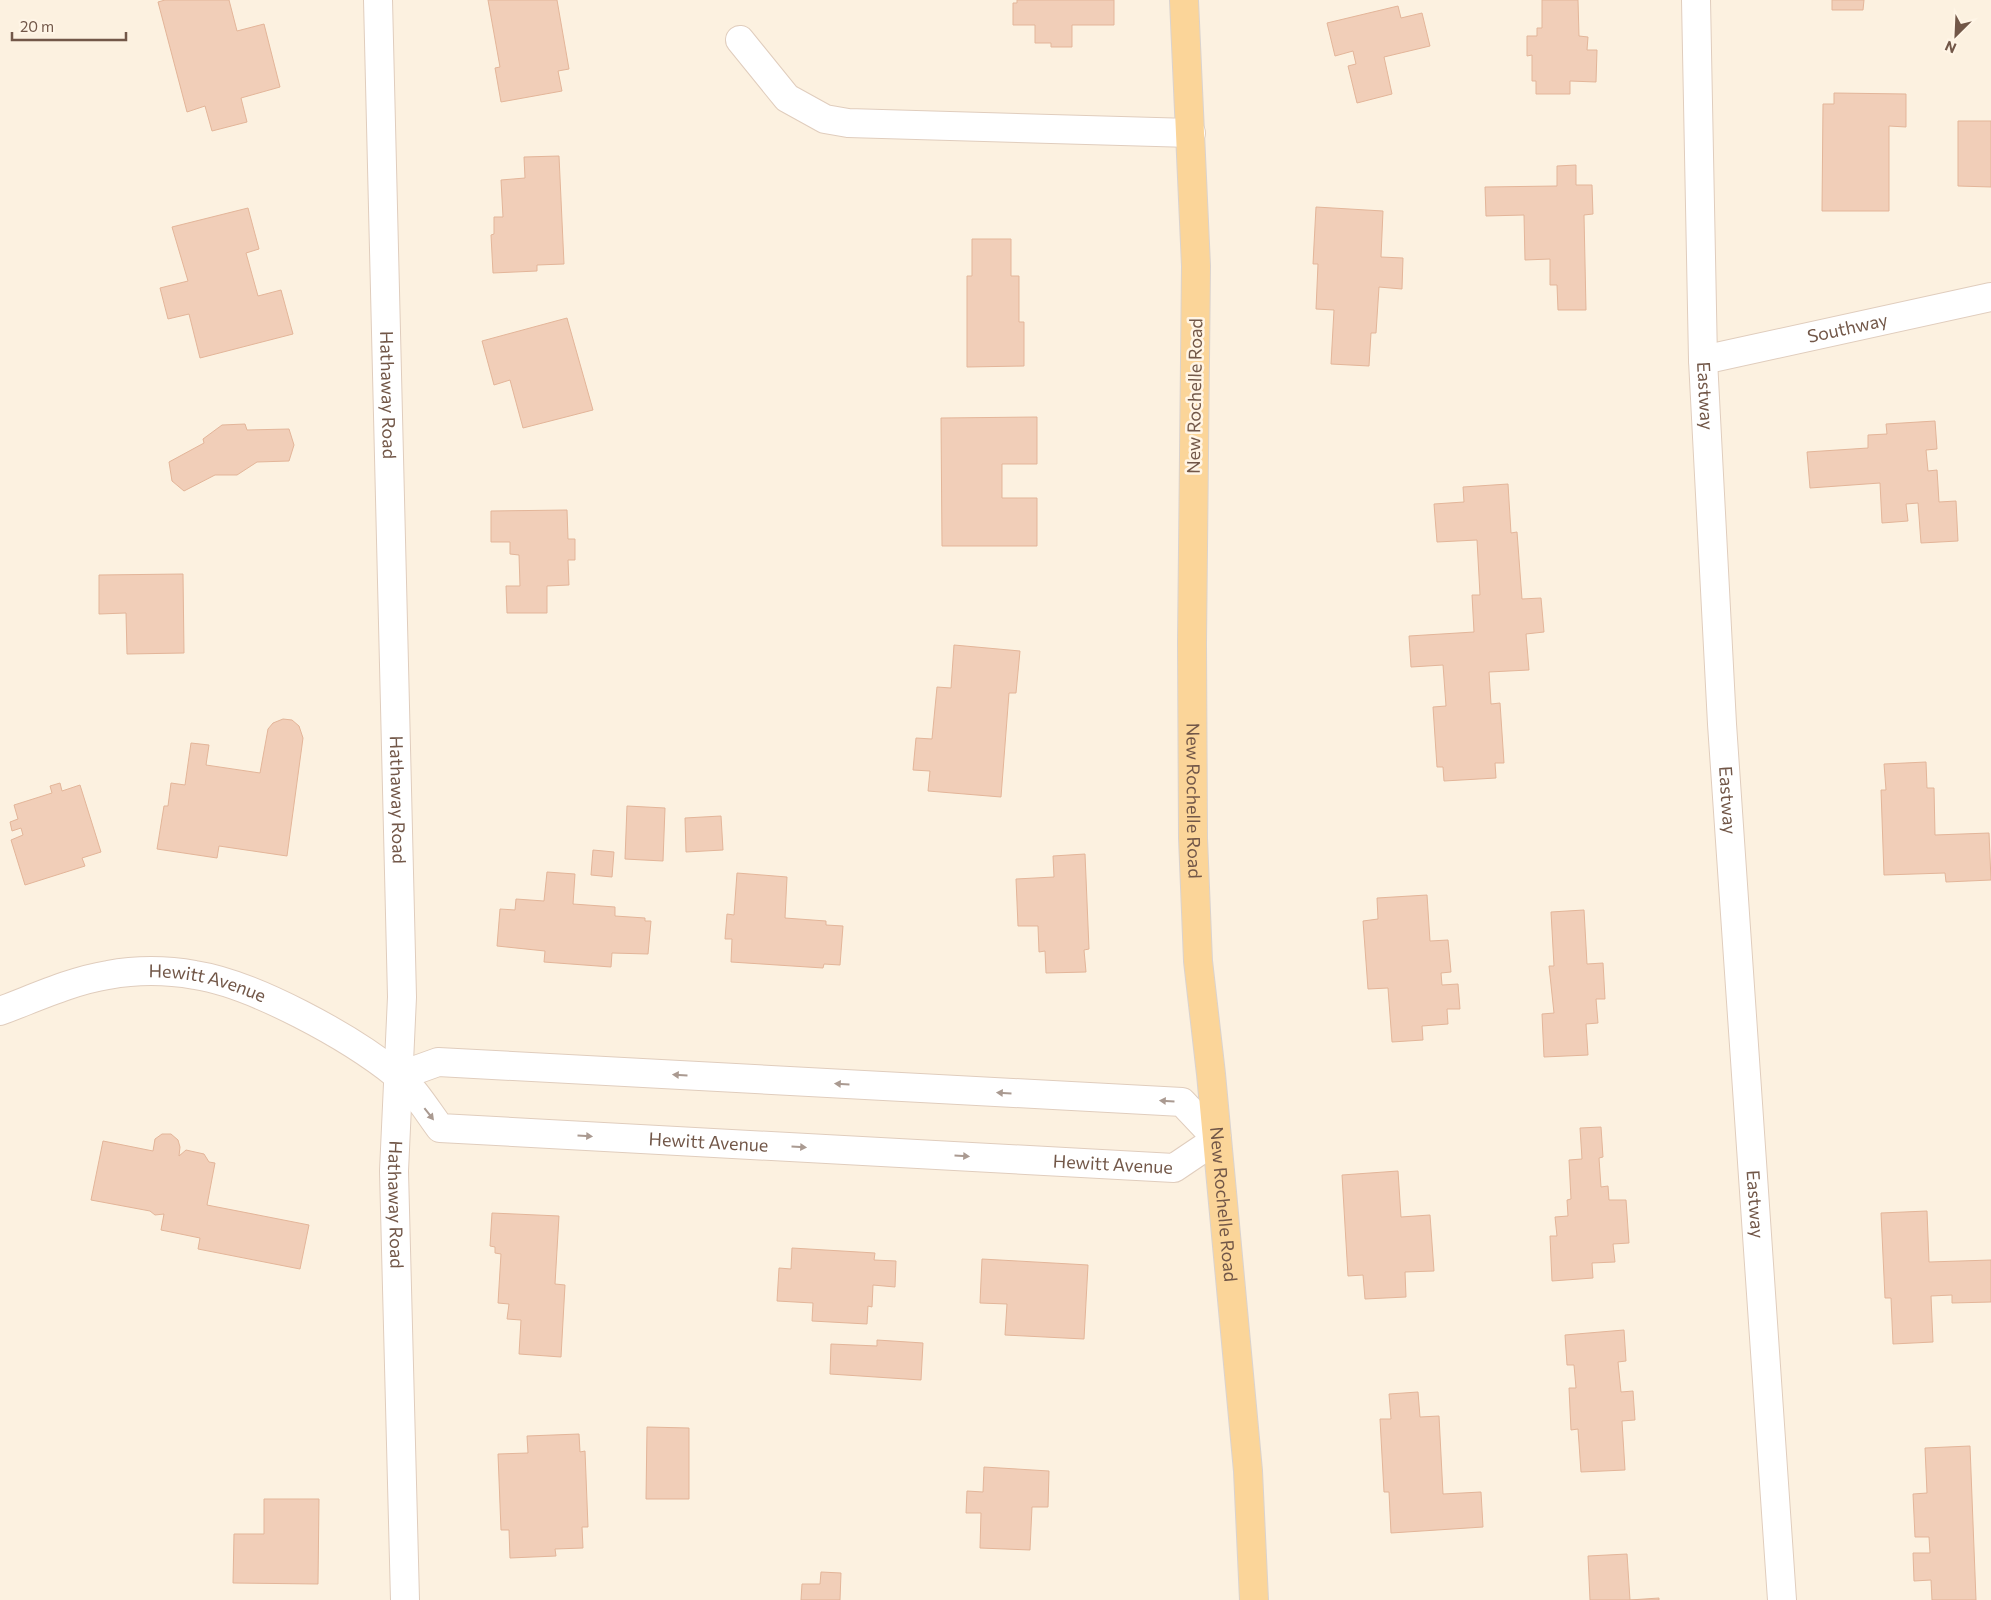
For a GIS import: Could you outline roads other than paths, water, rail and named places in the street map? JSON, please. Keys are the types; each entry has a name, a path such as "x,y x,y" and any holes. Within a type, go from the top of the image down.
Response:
{"main road":[{"name":"New Rochelle Road","path":"1184,0 1196,266 1192,643 1193,838 1198,961 1217,1139 1248,1471 1254,1600"}],"street":[{"name":"Hathaway Road","path":"378,0 402,997 394,1171 405,1600"},
{"name":"Eastway","path":"1696,0 1703,360 1722,724 1782,1600"},
{"path":"740,40 787,98 825,119 848,123 1191,134"},
{"name":"Southway","path":"1703,360 1991,297"},
{"name":"Hewitt Avenue","path":"0,1011 70,985 107,975 145,972 195,975 250,991 316,1023 349,1042 399,1076 440,1128 1174,1168 1217,1139"},
{"path":"399,1076 438,1062 1182,1102 1217,1139"}]}
